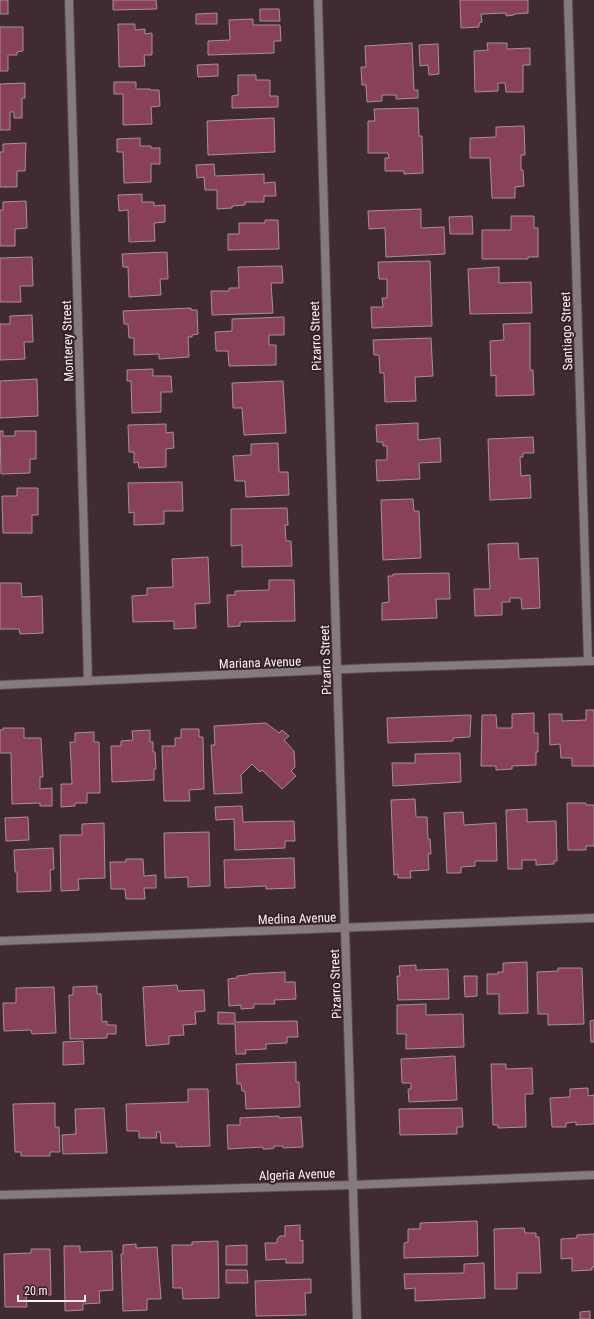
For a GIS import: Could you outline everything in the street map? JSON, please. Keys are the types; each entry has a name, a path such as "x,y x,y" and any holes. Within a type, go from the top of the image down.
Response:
{"street":[{"name":"Monterey Street","path":"69,0 88,681"},
{"name":"Pizarro Street","path":"318,0 357,1319"},
{"name":"Santiago Street","path":"568,0 591,661"},
{"name":"Mariana Avenue","path":"0,685 337,670 591,661"},
{"name":"Medina Avenue","path":"0,941 594,918"},
{"name":"Algeria Avenue","path":"0,1195 353,1185 594,1175"}],"building":[{"path":"0,0 8,0 8,14 0,14"},
{"path":"113,0 156,0 157,9 113,10"},
{"path":"460,0 528,0 528,13 506,16 506,13 481,14 482,22 479,23 479,27 461,28"},
{"path":"260,9 279,9 280,21 260,21"},
{"path":"217,13 217,24 196,24 196,14"},
{"path":"253,19 253,25 280,25 281,41 274,41 274,53 208,55 208,41 230,40 229,20"},
{"path":"118,24 135,24 135,30 145,29 145,34 152,33 152,55 144,55 145,66 119,67"},
{"path":"0,27 23,27 23,51 17,52 17,55 8,55 8,71 0,71"},
{"path":"412,43 414,90 418,90 418,98 396,99 396,95 382,95 382,101 367,102 366,85 362,85 361,67 366,67 365,46"},
{"path":"487,43 507,43 507,49 530,48 530,65 523,65 523,92 506,92 505,83 498,83 498,91 475,92 474,51 488,50"},
{"path":"438,44 439,74 429,75 428,65 420,66 419,45"},
{"path":"218,64 218,76 198,77 197,65"},
{"path":"238,75 256,75 256,80 270,80 270,96 278,96 278,107 232,108 232,96 238,95"},
{"path":"114,82 136,82 136,89 159,90 160,106 151,107 152,124 123,125 123,94 114,94"},
{"path":"25,83 25,98 22,98 22,118 14,118 14,112 10,112 10,130 0,130 0,84"},
{"path":"418,108 419,136 422,136 423,173 404,174 404,171 385,171 385,158 389,158 388,153 368,153 368,121 375,121 374,109"},
{"path":"274,118 275,152 208,155 207,121"},
{"path":"524,126 525,155 521,155 521,170 523,170 524,186 515,187 515,198 492,198 490,158 470,158 470,138 496,137 496,127"},
{"path":"140,138 140,146 160,148 160,164 151,164 151,182 124,183 123,152 117,152 117,139"},
{"path":"26,143 25,171 17,171 17,187 0,187 0,152 3,152 3,144"},
{"path":"214,164 215,176 264,174 264,183 275,182 276,196 264,196 264,202 245,202 245,205 217,209 217,190 205,190 204,177 197,178 196,165"},
{"path":"142,194 142,202 154,202 154,206 165,205 165,222 154,223 155,241 129,242 128,210 119,211 118,195"},
{"path":"26,201 27,228 15,229 15,246 0,246 0,210 3,210 3,202"},
{"path":"421,209 421,228 444,227 445,254 386,257 385,228 369,229 368,211"},
{"path":"472,216 473,234 450,234 449,217"},
{"path":"511,216 534,216 534,228 538,228 538,257 528,257 528,259 482,259 482,230 511,230"},
{"path":"265,220 278,220 279,249 228,250 228,234 239,234 239,223 265,223"},
{"path":"167,252 168,279 160,279 161,295 129,297 128,267 123,267 122,254"},
{"path":"32,257 33,286 20,286 21,302 0,302 0,258"},
{"path":"430,261 432,326 372,328 371,307 383,307 382,298 387,298 387,279 379,279 378,262"},
{"path":"282,266 283,283 271,283 273,313 212,315 211,291 229,291 229,288 239,288 238,267"},
{"path":"499,267 499,283 531,282 532,313 470,314 468,269"},
{"path":"191,308 191,310 197,310 198,334 188,337 189,357 159,359 159,354 134,355 134,338 129,338 128,324 124,324 123,311"},
{"path":"32,315 33,342 24,342 25,359 0,360 0,324 10,324 10,316"},
{"path":"284,317 284,335 269,335 269,345 276,345 276,365 229,366 228,351 216,351 215,332 232,331 232,319"},
{"path":"530,323 530,370 533,370 534,395 496,396 496,375 491,376 490,341 504,340 503,324"},
{"path":"431,338 433,376 415,377 416,401 385,402 384,373 380,373 379,355 374,355 373,340"},
{"path":"153,369 153,376 171,376 172,392 161,392 161,412 132,413 131,381 127,381 127,370"},
{"path":"37,379 38,416 0,418 0,381"},
{"path":"283,381 286,433 244,435 242,408 233,408 232,383"},
{"path":"418,423 418,440 440,438 441,462 419,463 420,479 377,481 376,460 387,460 387,446 383,446 383,442 377,442 376,425"},
{"path":"166,424 166,433 173,432 174,448 166,449 166,467 139,468 138,462 134,463 134,452 129,452 128,425"},
{"path":"0,431 3,431 3,436 15,436 15,431 36,431 36,459 30,459 30,473 1,474"},
{"path":"533,437 534,453 523,453 523,457 520,457 521,476 530,475 531,498 490,500 488,439"},
{"path":"278,443 279,472 288,472 289,495 246,497 245,481 235,481 233,456 251,455 251,444"},
{"path":"182,482 183,511 164,511 164,524 134,525 134,512 129,513 128,483"},
{"path":"17,488 38,488 38,515 32,515 32,533 3,533 2,496 17,496"},
{"path":"413,499 414,511 419,511 421,558 383,560 381,500"},
{"path":"287,508 288,525 285,525 286,541 291,541 292,566 242,567 242,545 231,546 231,509"},
{"path":"518,543 519,559 538,558 540,608 522,609 521,598 510,598 510,602 502,602 502,615 475,616 474,589 490,589 488,544"},
{"path":"208,557 210,603 195,604 196,628 174,629 174,621 133,622 132,596 147,595 147,588 173,587 172,559"},
{"path":"449,573 450,599 436,599 437,618 382,620 382,603 389,602 388,576 393,576 393,574"},
{"path":"269,580 294,580 295,621 240,622 240,626 228,627 227,595 235,595 235,591 269,590"},
{"path":"0,583 21,583 22,597 42,596 43,633 20,634 19,629 0,629"},
{"path":"586,710 594,710 594,766 572,766 572,758 561,758 560,744 550,745 549,714 562,714 562,721 586,720"},
{"path":"534,713 534,733 538,733 536,765 512,766 512,769 496,770 496,766 481,766 482,715 496,715 497,728 512,728 512,714"},
{"path":"471,715 470,737 453,738 453,741 388,743 387,718"},
{"path":"266,723 279,733 282,730 289,736 284,740 294,751 295,767 291,771 296,776 282,789 262,770 260,772 252,764 241,775 242,793 214,794 211,745 215,745 214,726"},
{"path":"3,728 24,728 24,738 41,738 43,777 40,777 40,789 52,788 52,806 40,806 40,803 12,804 11,753 0,753 0,730 3,730"},
{"path":"181,729 199,729 199,737 203,737 204,789 189,790 190,801 164,801 162,746 175,746 175,738 181,738"},
{"path":"150,730 150,742 153,742 153,752 155,752 156,769 154,769 154,780 112,782 111,746 121,746 121,741 133,740 132,731"},
{"path":"94,732 94,742 99,742 100,793 87,793 87,803 75,803 75,806 61,807 61,784 72,784 70,742 75,742 75,733"},
{"path":"460,753 461,782 393,786 392,763 415,763 415,754"},
{"path":"415,799 416,817 427,817 428,839 430,839 431,854 428,854 429,870 410,871 411,878 398,878 398,874 394,875 391,800"},
{"path":"567,803 586,803 586,805 594,805 594,846 586,846 586,850 568,850"},
{"path":"242,806 243,822 294,821 295,841 285,841 285,848 235,850 234,819 216,820 215,807"},
{"path":"527,809 527,822 556,821 557,861 554,861 554,864 536,865 536,860 522,860 522,869 508,869 506,810"},
{"path":"463,812 464,825 496,823 497,861 475,861 475,866 461,867 461,873 447,873 444,813"},
{"path":"28,817 29,840 6,841 5,818"},
{"path":"104,823 105,878 78,879 79,890 61,891 60,835 82,835 82,824"},
{"path":"209,832 210,886 188,887 188,877 165,878 164,833"},
{"path":"53,848 54,869 50,870 51,891 17,892 17,872 15,872 14,850"},
{"path":"294,858 295,888 266,889 266,886 225,888 224,860"},
{"path":"126,859 143,859 144,876 156,875 156,888 144,888 145,899 126,899 125,889 111,889 110,862 126,862"},
{"path":"527,962 528,1013 499,1014 499,994 487,994 487,974 498,974 498,972 503,972 503,963"},
{"path":"416,965 416,970 448,969 449,999 398,1000 397,976 400,976 399,966"},
{"path":"558,968 582,968 584,1024 548,1025 548,1014 538,1014 537,972 558,971"},
{"path":"285,972 285,982 295,982 296,999 274,1000 275,1004 254,1004 254,1008 241,1009 241,1005 229,1006 228,979 237,978 237,976 248,974"},
{"path":"464,976 477,976 477,996 465,997"},
{"path":"177,985 178,991 204,990 205,1011 195,1012 196,1024 183,1025 184,1035 169,1036 169,1044 146,1046 143,987"},
{"path":"97,986 97,994 101,994 102,1022 107,1021 107,1025 116,1025 116,1034 107,1034 107,1038 70,1039 69,995 73,995 73,987"},
{"path":"54,987 56,1033 32,1034 31,1030 4,1031 3,1003 16,1003 16,988"},
{"path":"426,1004 426,1015 463,1014 464,1047 406,1049 406,1034 397,1034 397,1005"},
{"path":"218,1012 235,1013 235,1022 297,1021 298,1037 287,1037 287,1043 266,1044 266,1049 245,1050 246,1054 236,1054 235,1024 218,1024"},
{"path":"594,1020 594,1042 591,1042 590,1021"},
{"path":"83,1041 84,1064 63,1065 63,1042"},
{"path":"455,1056 457,1100 409,1102 408,1089 411,1089 411,1083 402,1083 401,1059"},
{"path":"296,1062 296,1082 299,1082 300,1107 246,1109 245,1091 242,1091 241,1084 237,1084 236,1064"},
{"path":"491,1064 506,1064 506,1069 532,1068 533,1094 525,1094 526,1127 498,1128 498,1125 493,1125"},
{"path":"588,1088 588,1096 594,1095 594,1124 576,1125 576,1122 566,1123 566,1127 552,1127 550,1098 570,1097 570,1089"},
{"path":"188,1089 208,1089 210,1146 176,1147 176,1143 161,1143 160,1132 156,1132 157,1138 139,1138 139,1131 127,1131 126,1104 188,1102"},
{"path":"55,1103 55,1127 59,1127 60,1152 50,1152 50,1156 21,1156 21,1152 15,1152 13,1104"},
{"path":"104,1108 107,1153 63,1154 62,1135 76,1134 75,1109"},
{"path":"462,1108 463,1127 457,1127 457,1134 400,1135 399,1109"},
{"path":"279,1116 279,1118 301,1117 303,1147 283,1148 283,1146 274,1146 274,1148 269,1149 263,1149 263,1147 228,1149 227,1125 240,1125 240,1118"},
{"path":"477,1221 478,1256 404,1258 404,1243 408,1242 408,1229 420,1229 420,1223"},
{"path":"300,1225 300,1241 303,1240 303,1263 286,1263 286,1259 266,1260 265,1243 277,1243 277,1239 280,1236 285,1236 285,1226"},
{"path":"524,1228 525,1233 536,1233 536,1237 539,1237 541,1273 517,1273 517,1289 495,1289 494,1229"},
{"path":"594,1234 594,1267 592,1267 592,1270 572,1271 572,1258 561,1259 561,1239 577,1238 577,1235"},
{"path":"218,1241 219,1298 183,1299 182,1288 173,1288 172,1245 192,1245 192,1242"},
{"path":"136,1244 136,1248 157,1247 161,1299 147,1299 147,1310 123,1311 121,1254 123,1254 123,1245"},
{"path":"247,1245 247,1265 226,1265 226,1246"},
{"path":"64,1246 80,1246 80,1252 112,1251 113,1290 99,1291 100,1303 83,1304 83,1310 65,1311"},
{"path":"31,1249 50,1249 51,1295 26,1295 27,1307 5,1307 4,1254 31,1253"},
{"path":"484,1263 485,1298 415,1301 415,1288 405,1289 404,1274 464,1273 464,1264"},
{"path":"226,1270 247,1270 248,1283 226,1283"},
{"path":"311,1279 311,1293 305,1293 306,1315 256,1316 255,1281"},
{"path":"590,1311 590,1319 580,1319 580,1312"}]}
